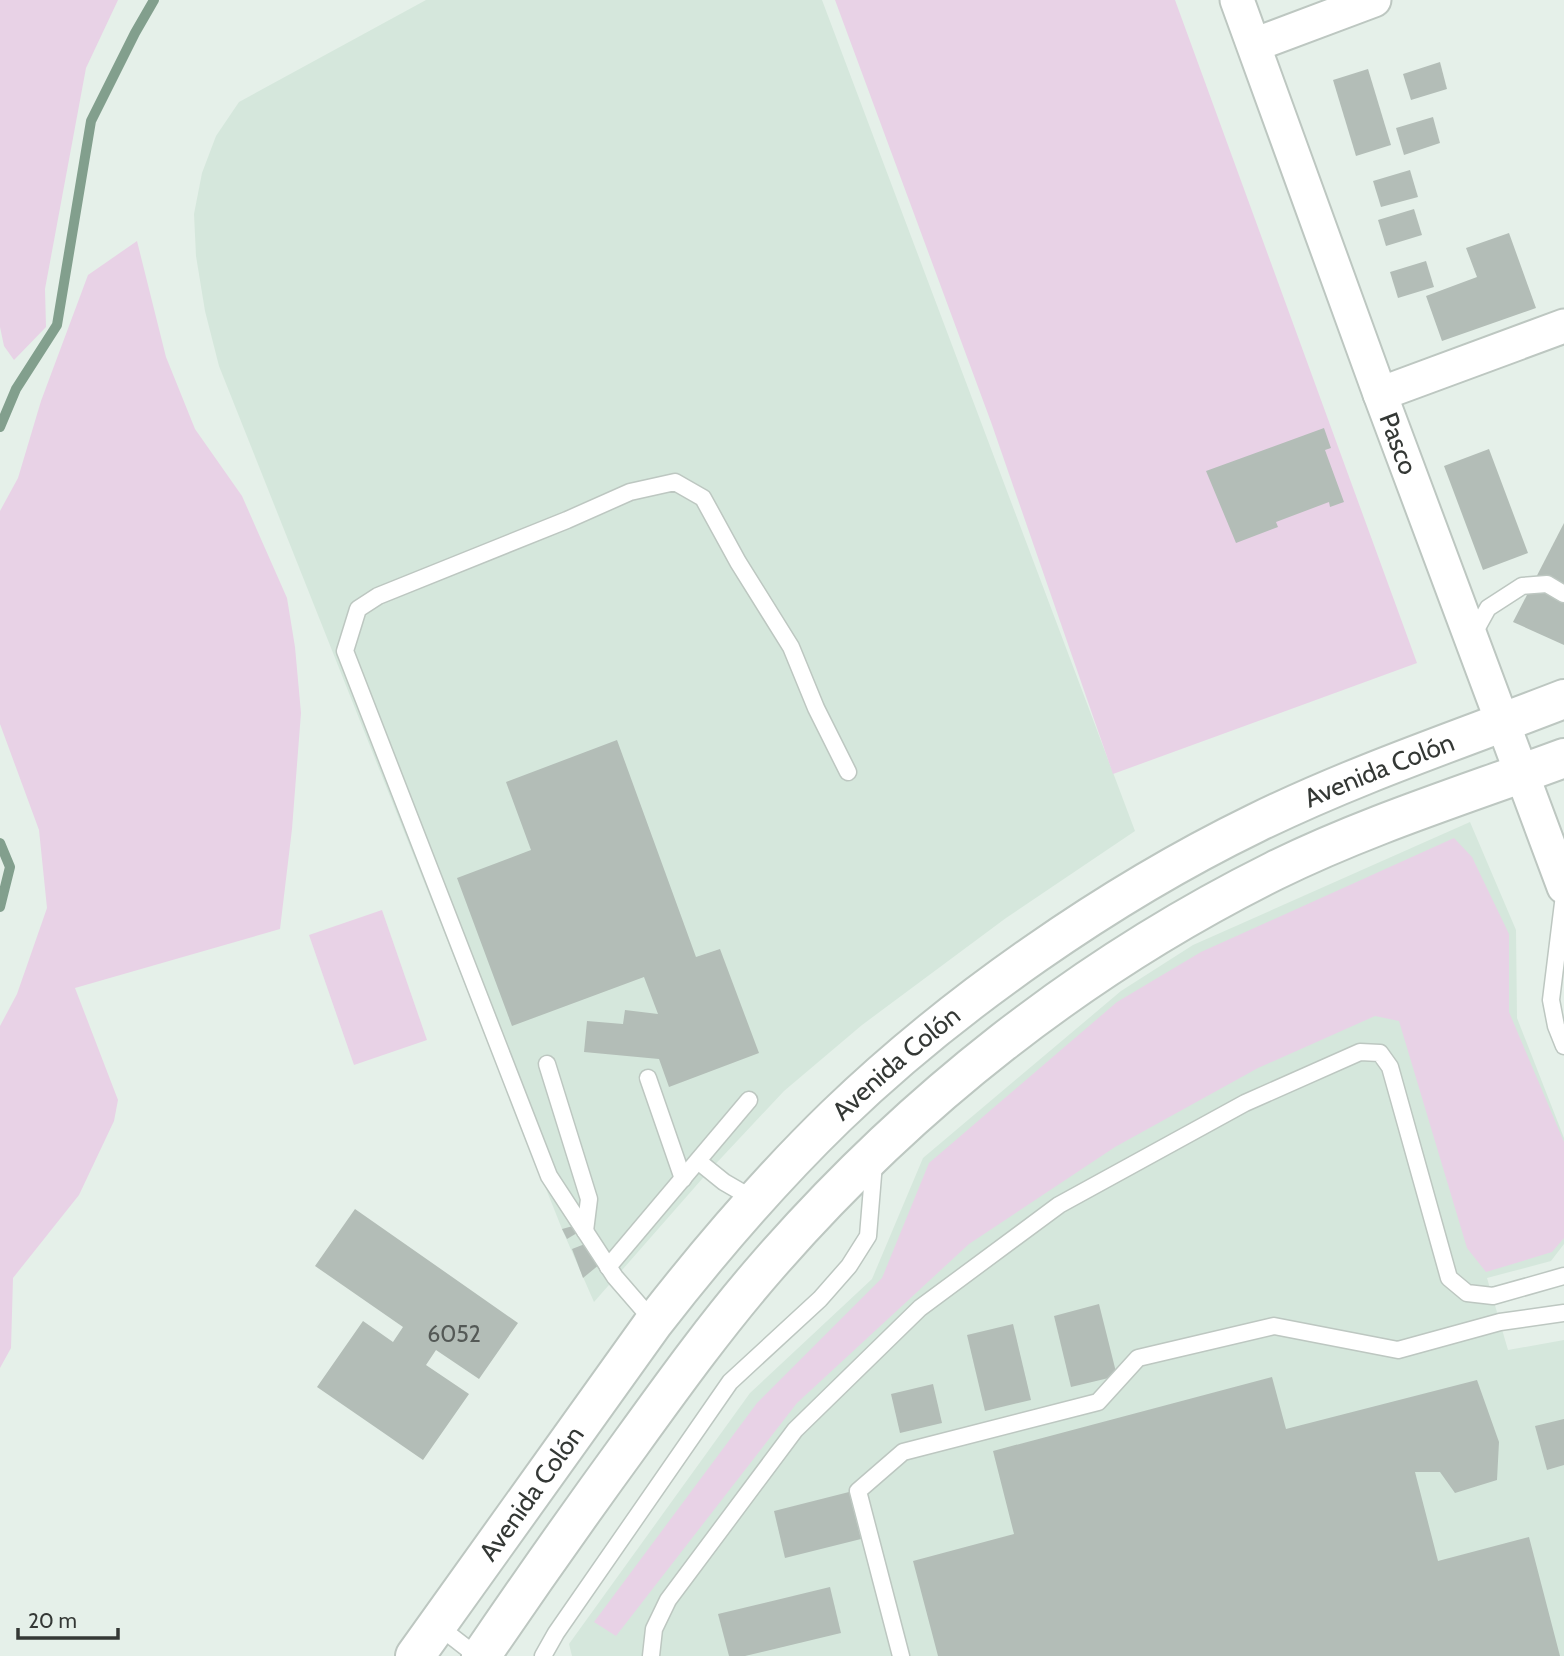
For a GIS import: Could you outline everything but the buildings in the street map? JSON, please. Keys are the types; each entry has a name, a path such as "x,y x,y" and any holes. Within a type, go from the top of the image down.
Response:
{"main road":[{"name":"Avenida Colón","path":"415,1656 653,1322 687,1279 755,1200 838,1114 938,1028 1003,977 1122,897 1199,853 1307,799 1564,699"},
{"name":"Avenida Colón","path":"479,1656 599,1486 717,1327 794,1236 875,1152 950,1084 1033,1018 1090,978 1179,923 1320,849 1367,829 1564,758"}],"street":[{"name":"Pasco","path":"1237,0 1380,394 1564,887"},
{"path":"1254,45 1374,0"},
{"path":"1380,394 1564,326"}],"lane":[{"path":"653,1322 608,1267 548,1176 345,651 358,609 378,596 567,520 629,492 675,482 703,498 738,562 791,647 816,708 848,772"},
{"path":"1472,637 1488,608 1522,586 1547,584 1564,594"},
{"path":"1564,895 1550,1000 1564,1046"},
{"path":"651,1656 654,1629 668,1600 795,1430 920,1308 1059,1205 1245,1103 1360,1052 1380,1053 1390,1067 1449,1278 1467,1293 1493,1296 1564,1276"},
{"path":"547,1064 589,1199 585,1231"},
{"path":"648,1078 683,1179"},
{"path":"608,1267 749,1100"},
{"path":"543,1656 556,1633 730,1382 820,1299 849,1266 868,1236 875,1152"},
{"path":"698,1161 724,1182 755,1200"},
{"path":"901,1656 858,1491 903,1452 1098,1402 1138,1358 1274,1326 1398,1350 1500,1322 1564,1312"},
{"path":"437,1625 479,1656"}],"shaded area":[{"path":"0,0 118,0 86,68 45,289 46,327 14,360 4,346 0,327"},
{"path":"426,0 822,0 1135,831 1006,918 862,1025 784,1091 709,1171 594,1302 562,1229 219,366 205,311 196,256 194,214 202,173 216,136 239,102"},
{"path":"835,0 1175,0 1417,663 1113,774 991,422"},
{"path":"137,241 166,357 195,429 242,496 287,598 301,713 292,829 280,929 75,988 118,1100 114,1121 79,1195 13,1278 11,1348 0,1368 0,1026 17,994 47,908 39,830 0,724 0,511 18,478 41,401 88,275"},
{"path":"1470,822 1516,930 1517,1018 1564,1138 1564,1244 1551,1261 1487,1278 1508,1350 1564,1340 1564,1656 572,1656 569,1644 750,1393 872,1279 923,1158 1121,991 1193,945"},
{"path":"1454,838 1472,857 1509,934 1509,1012 1564,1142 1564,1238 1552,1252 1486,1272 1467,1248 1399,1021 1375,1016 1258,1068 1115,1147 969,1244 797,1403 616,1636 594,1622 757,1403 882,1278 929,1163 1117,1002 1201,952"},
{"path":"382,910 427,1040 354,1065 309,935"}],"waterway":[{"path":"0,427 16,389 57,325 91,121 154,0"},
{"path":"0,843 10,867 0,907"}]}
